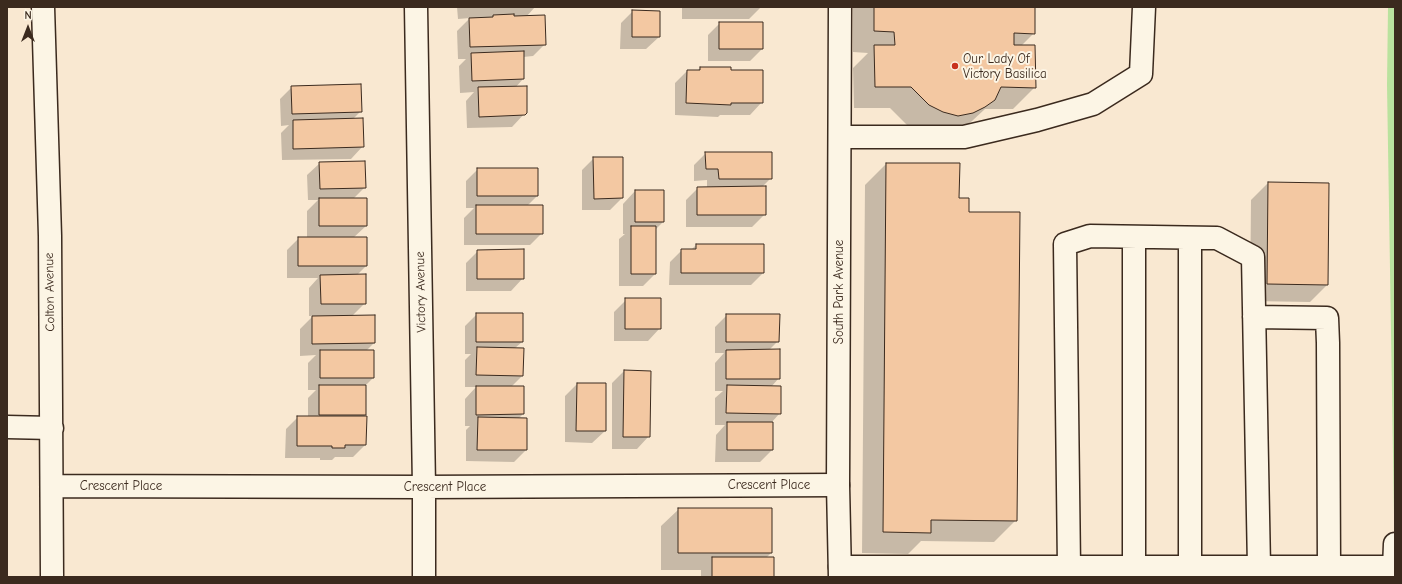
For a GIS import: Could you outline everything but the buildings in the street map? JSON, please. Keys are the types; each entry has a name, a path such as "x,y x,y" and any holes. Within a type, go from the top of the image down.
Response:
{"street":[{"name":"Colton Avenue","path":"43,7 50,236 52,577"},
{"name":"Victory Avenue","path":"416,7 424,487 424,577"},
{"name":"South Park Avenue","path":"840,7 838,485 840,572"},
{"path":"840,137 964,137 1037,120 1093,104 1141,74 1144,7"},
{"path":"1069,567 1065,244 1090,236 1217,238 1253,257 1259,567"},
{"path":"1134,237 1134,567"},
{"path":"1190,238 1190,567"},
{"path":"1254,317 1327,318 1329,567"},
{"path":"7,427 52,428"},
{"name":"Crescent Place","path":"52,486 424,487 838,485"},
{"path":"840,572 1069,567 1329,567 1393,562 1395,544"}],"green space":[{"path":"1388,7 1395,7 1395,577 1387,85"}],"place":[{"name":"Our Lady Of Victory Basilica","path":"955,66"}]}
